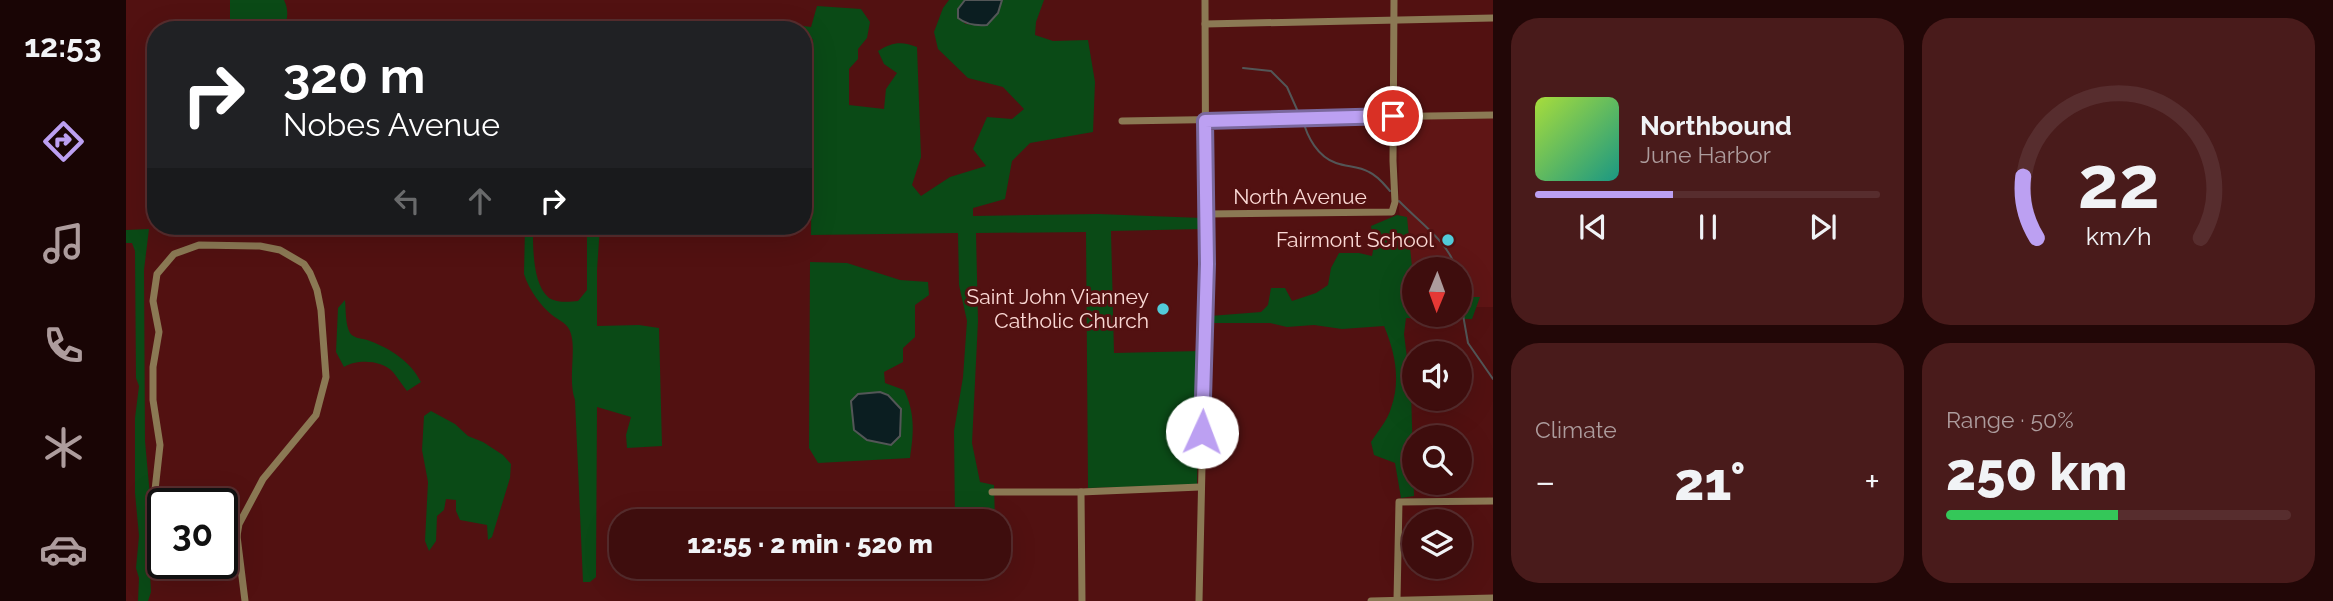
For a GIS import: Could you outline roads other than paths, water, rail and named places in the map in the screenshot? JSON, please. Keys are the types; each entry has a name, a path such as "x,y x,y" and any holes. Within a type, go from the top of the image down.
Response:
{"street":[{"path":"1199,601 1207,214 1205,0"},
{"path":"1393,116 1394,0"},
{"path":"1205,24 1493,18"},
{"path":"1122,121 1493,115"},
{"name":"North Avenue","path":"1207,214 1392,212 1395,202 1393,116"},
{"path":"155,488 160,445 153,400 153,367 159,331 153,301 157,274 174,254 199,245 260,246 280,250 304,264 317,290 326,377 316,415 263,479 238,530"},
{"path":"992,492 1081,492 1200,487"},
{"path":"1081,492 1082,601"},
{"path":"1397,600 1399,502 1493,501"},
{"path":"238,543 246,601"},
{"path":"1371,601 1493,598"}],"water":[{"path":"965,0 1002,0 998,13 987,25 979,25 968,24 958,18 958,9"},
{"path":"880,392 888,395 901,409 900,436 891,445 867,440 854,430 851,401 858,394"}],"waterway":[{"path":"1243,68 1271,71 1287,87 1299,114"},
{"path":"1303,120 1310,139 1324,156 1336,163 1372,174 1390,191"},
{"path":"1399,201 1432,232 1451,257"},
{"path":"1465,327 1468,343 1493,379"}],"place":[{"name":"Fairmont School","path":"1448,240"},
{"name":"Saint John Vianney Catholic Church","path":"1163,309"}]}
